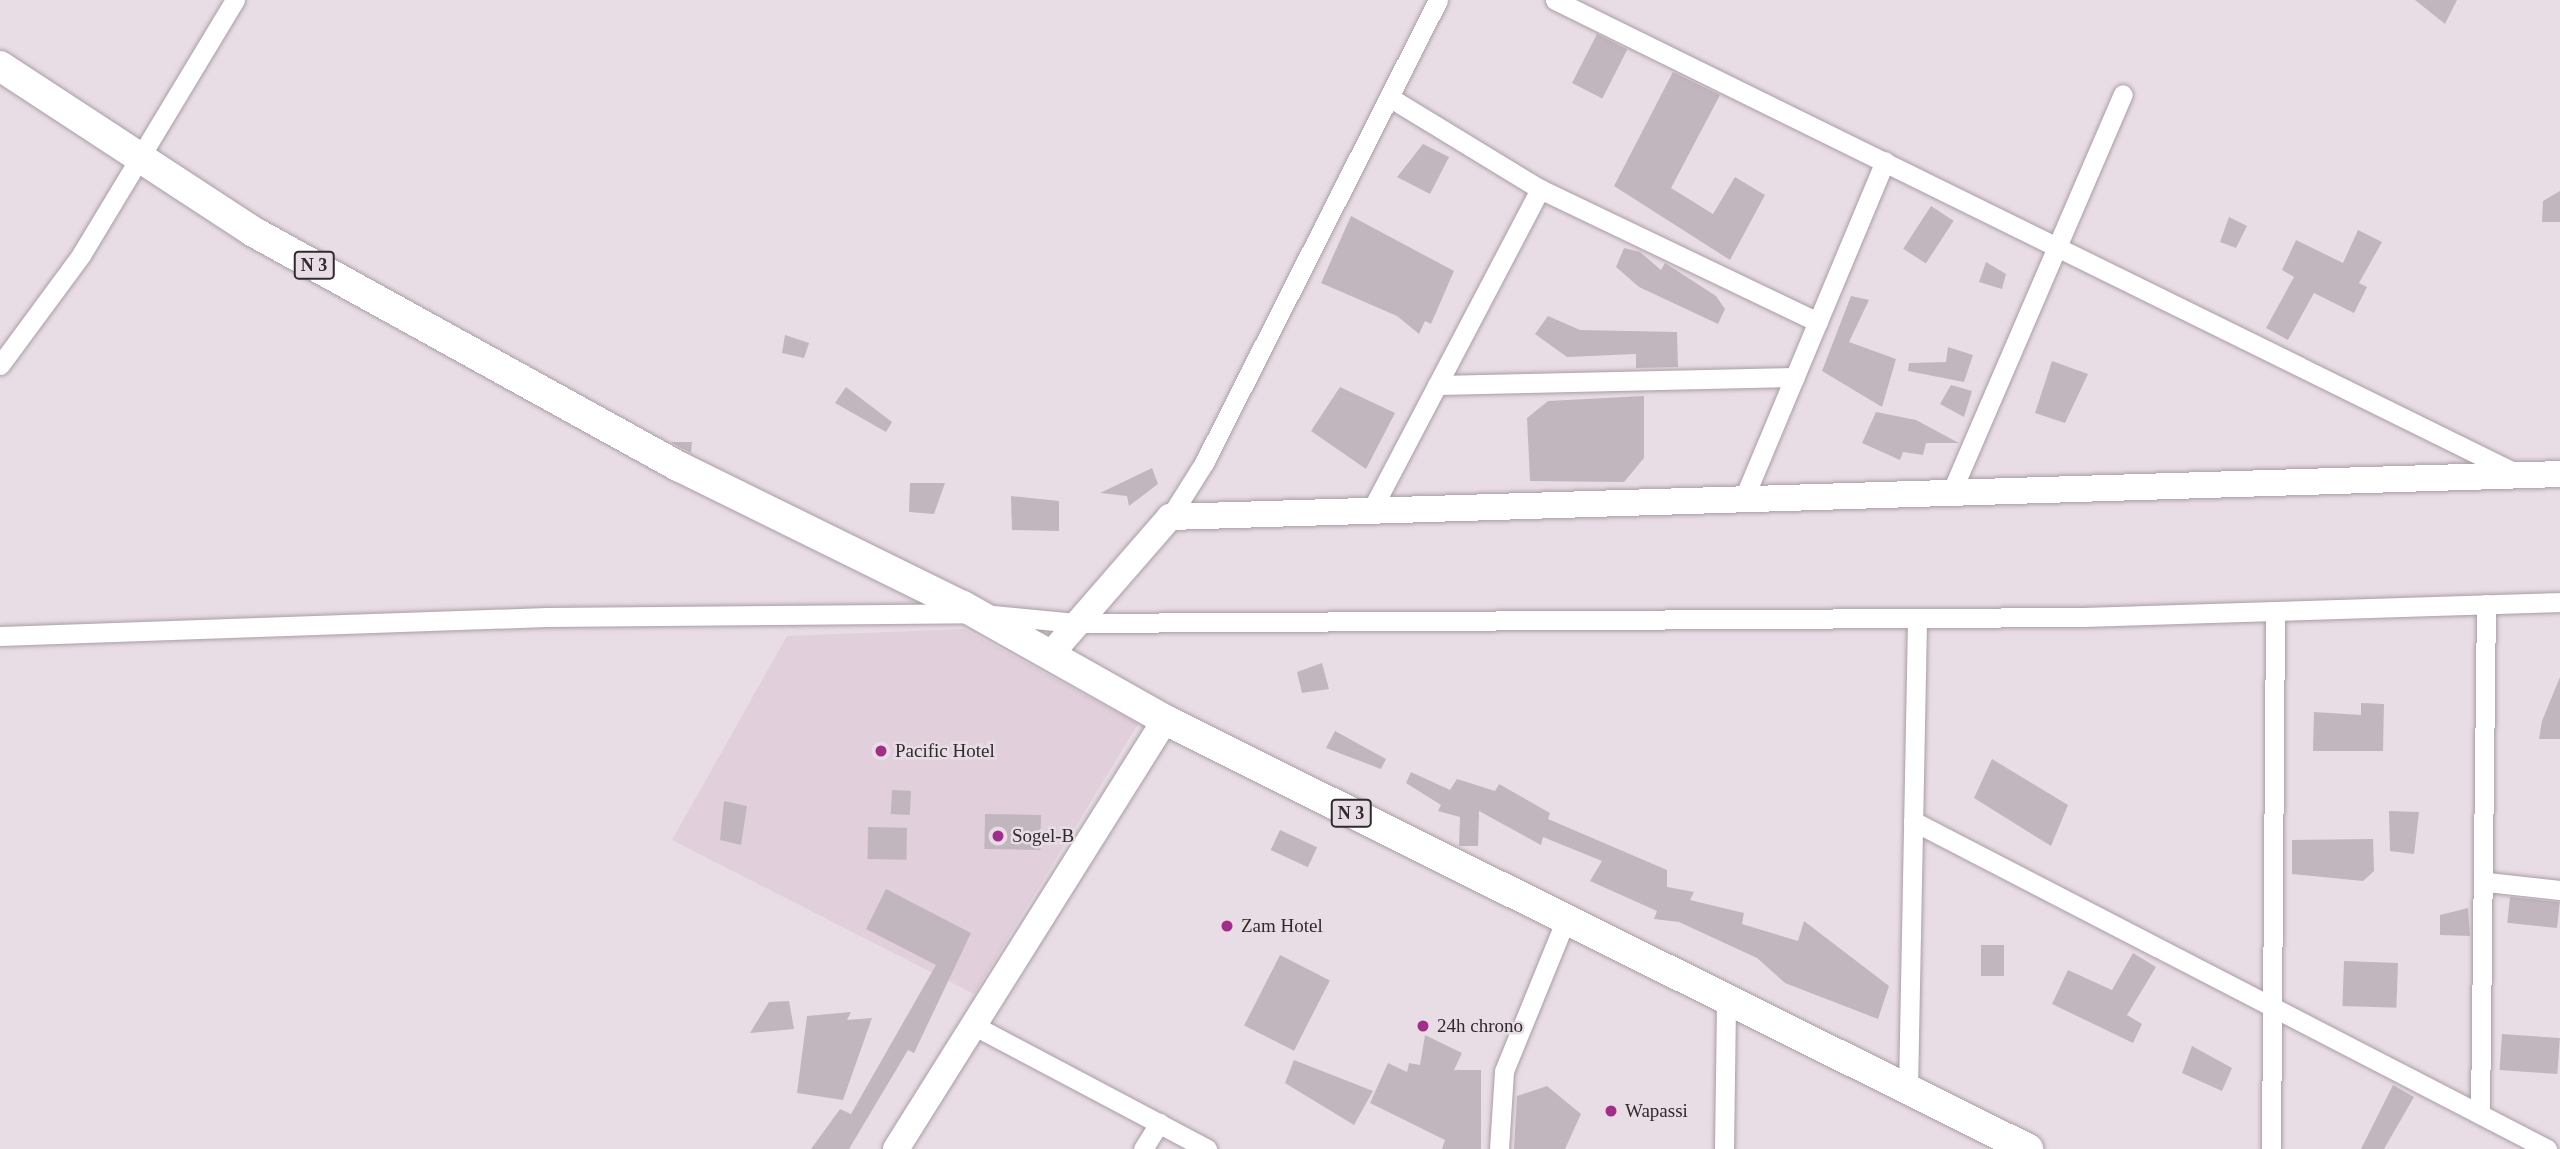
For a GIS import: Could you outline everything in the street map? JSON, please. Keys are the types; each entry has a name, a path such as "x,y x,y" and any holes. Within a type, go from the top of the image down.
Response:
{"main road":[{"name":"N 3","path":"0,66 141,162 252,231 680,467 972,613 1165,720 2028,1149"}],"street":[{"path":"0,365 141,162 235,0"},
{"path":"1050,655 1170,517 1438,0"},
{"path":"1555,0 2056,244 2520,475"},
{"path":"1951,493 2056,244 2123,94"},
{"path":"1389,97 1540,189 1818,322"},
{"path":"1744,498 1885,161"},
{"path":"1371,511 1540,189"},
{"path":"1437,385 1795,377"},
{"path":"1170,517 2560,474"},
{"path":"0,635 547,617 972,613 1076,623 1917,618 2560,602"},
{"path":"2480,1114 2487,882 2486,604"},
{"path":"2271,1149 2275,611"},
{"path":"1908,1090 1917,618"},
{"path":"896,1149 1165,720"},
{"path":"1913,821 2272,1004 2547,1149"},
{"path":"2487,882 2560,890"},
{"path":"1499,1149 1504,1071 1566,919"},
{"path":"1724,1149 1726,999"},
{"path":"973,1025 1208,1149"},
{"path":"1143,1149 1159,1123"}],"shaded area":[{"path":"964,629 1138,724 974,994 672,840 787,636"}],"building":[{"path":"2415,0 2457,0 2445,24"},
{"path":"1597,34 1627,49 1602,98 1572,83"},
{"path":"1673,72 1720,95 1671,188 1713,214 1735,177 1765,195 1730,260 1614,186"},
{"path":"1423,144 1449,157 1430,194 1397,177"},
{"path":"2560,191 2560,222 2542,222 2543,201"},
{"path":"1931,206 1954,221 1926,263 1903,249"},
{"path":"1351,216 1454,271 1431,324 1425,321 1419,334 1397,316 1321,283"},
{"path":"2229,217 2247,226 2236,248 2220,242"},
{"path":"2358,230 2382,242 2359,283 2367,287 2354,313 2314,293 2288,340 2266,328 2294,277 2282,270 2296,240 2343,263"},
{"path":"1624,248 1640,252 1661,270 1665,263 1716,296 1725,309 1718,324 1639,287 1616,267"},
{"path":"1986,262 2006,274 2002,289 1979,282"},
{"path":"1851,296 1869,300 1849,342 1896,359 1882,407 1822,371"},
{"path":"1548,316 1580,330 1677,332 1678,367 1636,368 1636,354 1567,357 1535,334"},
{"path":"785,335 809,343 804,358 782,353"},
{"path":"1948,347 1973,355 1964,382 1908,371 1909,363 1946,362"},
{"path":"2052,361 2088,374 2065,423 2035,413"},
{"path":"1951,385 1972,391 1964,417 1940,404"},
{"path":"846,387 892,422 886,432 835,403"},
{"path":"1340,387 1395,413 1366,469 1311,431"},
{"path":"1644,396 1644,458 1624,482 1530,481 1527,418 1548,401"},
{"path":"1876,412 1916,420 1959,443 1926,443 1923,455 1903,452 1900,460 1862,443"},
{"path":"672,442 692,442 691,453 672,443"},
{"path":"1152,468 1158,484 1129,506 1127,496 1100,493"},
{"path":"910,483 945,483 934,514 909,512"},
{"path":"1011,496 1059,501 1059,531 1012,530"},
{"path":"1322,663 1329,689 1302,693 1297,672"},
{"path":"2560,677 2560,739 2539,739 2542,721"},
{"path":"2361,703 2384,704 2383,751 2313,751 2314,712 2361,715"},
{"path":"1335,731 1386,759 1381,769 1326,748"},
{"path":"1992,759 2068,805 2051,846 1974,798"},
{"path":"1411,772 1450,790 1457,779 1495,791 1499,784 1550,813 1548,819 1667,870 1667,887 1694,892 1690,900 1744,913 1742,924 1798,941 1804,921 1889,986 1878,1019 1785,983 1757,958 1679,922 1654,919 1657,911 1590,881 1602,861 1543,837 1541,845 1479,811 1478,846 1459,846 1460,817 1438,811 1441,805 1406,783"},
{"path":"892,790 911,791 910,815 891,814"},
{"path":"724,801 747,806 741,845 720,840"},
{"path":"2389,811 2419,812 2414,854 2390,851"},
{"path":"985,814 1041,815 1040,850 984,849"},
{"path":"868,827 907,828 906,860 867,859"},
{"path":"1280,830 1317,847 1308,867 1271,850"},
{"path":"2373,839 2374,871 2363,881 2292,874 2292,840"},
{"path":"886,889 971,933 914,1053 908,1050 849,1149 811,1149 840,1109 851,1114 936,965 866,929"},
{"path":"2510,897 2560,902 2557,928 2507,923"},
{"path":"2468,908 2470,936 2440,935 2440,915"},
{"path":"1981,945 2004,945 2004,976 1981,976"},
{"path":"2133,953 2156,967 2127,1015 2142,1024 2133,1043 2052,1004 2068,970 2112,990"},
{"path":"1280,955 1330,980 1294,1051 1244,1025"},
{"path":"2344,961 2398,963 2396,1008 2342,1006"},
{"path":"789,1001 794,1029 750,1033 769,1002"},
{"path":"851,1012 847,1020 872,1018 843,1100 797,1093 807,1016"},
{"path":"2502,1034 2560,1038 2557,1074 2499,1070"},
{"path":"1425,1035 1462,1053 1454,1070 1481,1070 1481,1149 1442,1149 1445,1140 1370,1103 1388,1063 1407,1072 1409,1063 1420,1065"},
{"path":"2192,1046 2232,1068 2222,1091 2182,1073"},
{"path":"1294,1060 1373,1091 1354,1125 1285,1083"},
{"path":"2393,1085 2414,1097 2384,1149 2361,1149"},
{"path":"1547,1086 1581,1114 1565,1149 1514,1149 1517,1096"}],"place":[{"name":"Pacific Hotel","path":"881,751"},
{"name":"Sogel-B","path":"998,836"},
{"name":"Zam Hotel","path":"1227,926"},
{"name":"24h chrono","path":"1423,1026"},
{"name":"Wapassi","path":"1611,1111"}]}
